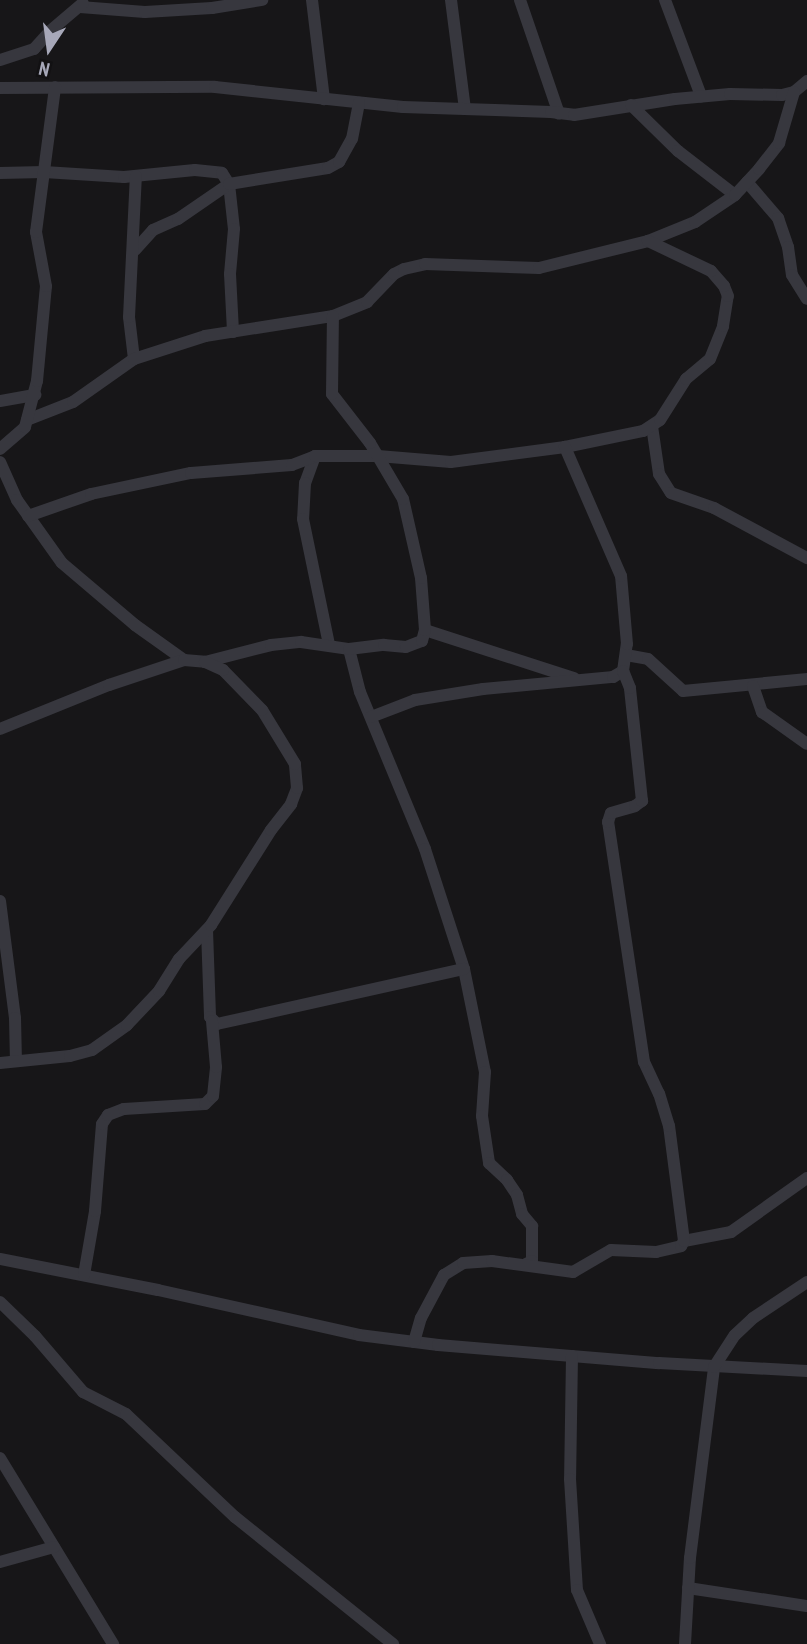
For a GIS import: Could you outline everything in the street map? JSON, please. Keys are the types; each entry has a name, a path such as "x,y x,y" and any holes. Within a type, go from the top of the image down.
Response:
{"street":[{"path":"0,60 34,49 50,31 83,3 145,12 212,8 262,0"},
{"path":"312,0 324,99"},
{"path":"451,0 465,109"},
{"path":"520,0 559,114"},
{"path":"665,0 701,96"},
{"path":"27,420 73,402 134,359 205,336 333,316 368,302 394,274 404,269 425,264 539,268 648,241 695,222 735,195 779,142 794,92 807,81"},
{"path":"0,88 215,87 359,103 574,115 701,96 794,92"},
{"path":"0,449 25,427 35,395 46,286 37,244 55,88"},
{"path":"135,250 153,230 178,219 229,184 328,168 339,162 352,139 359,103"},
{"path":"631,105 678,151 735,195"},
{"path":"0,173 136,176 195,170 222,173 229,184 234,229 230,274 233,332"},
{"path":"134,359 129,317 135,250 136,176"},
{"path":"747,182 778,218 788,247 792,275 807,299"},
{"path":"28,516 91,494 225,468 292,465 315,456 378,456 451,462 565,447 643,431 652,426 674,402 686,379 710,359 723,326 728,296 724,286 711,271 648,241"},
{"path":"205,662 271,645 302,642 349,649 384,645 406,647 422,641 425,630 421,578 403,499 378,456 332,394 333,316"},
{"path":"0,401 35,395"},
{"path":"652,426 660,474 671,493 714,508 807,558"},
{"path":"565,447 621,576 626,655 623,671 630,688 642,801 635,806 611,813 608,822 644,1062 659,1094 669,1126 684,1241"},
{"path":"315,456 305,484 303,519 329,645"},
{"path":"0,461 28,516 62,563 84,584 184,660"},
{"path":"425,630 581,680"},
{"path":"349,649 360,692 425,849 464,969 485,1072 482,1116 489,1163 507,1180 517,1195 522,1214 532,1226 532,1261 526,1264"},
{"path":"626,655 648,659 682,691 807,679"},
{"path":"0,729 109,685 184,660 205,662 223,670 262,710 295,764 297,788 291,804 207,930 179,959 144,1009 92,1050 70,1056 0,1063"},
{"path":"371,717 415,700 483,688 613,677 623,671"},
{"path":"753,686 762,712 807,744"},
{"path":"0,901 15,1018 16,1061"},
{"path":"85,1275 95,1211 102,1124 108,1115 124,1110 205,1104 213,1096 216,1067 207,930"},
{"path":"212,1021 217,1024 464,969"},
{"path":"414,1342 431,1298 451,1269 473,1261 526,1264 573,1272 611,1250 656,1252 681,1245 684,1241 731,1231 807,1178"},
{"path":"0,1259 359,1335 572,1356 807,1371"},
{"path":"685,1644 688,1588 714,1367 735,1335 754,1318 807,1282"},
{"path":"2,1307 83,1392 125,1414 235,1517 393,1644"},
{"path":"572,1356 570,1479 578,1590 600,1644"},
{"path":"0,1458 113,1644"},
{"path":"0,1562 54,1547"},
{"path":"688,1588 807,1606"}]}
